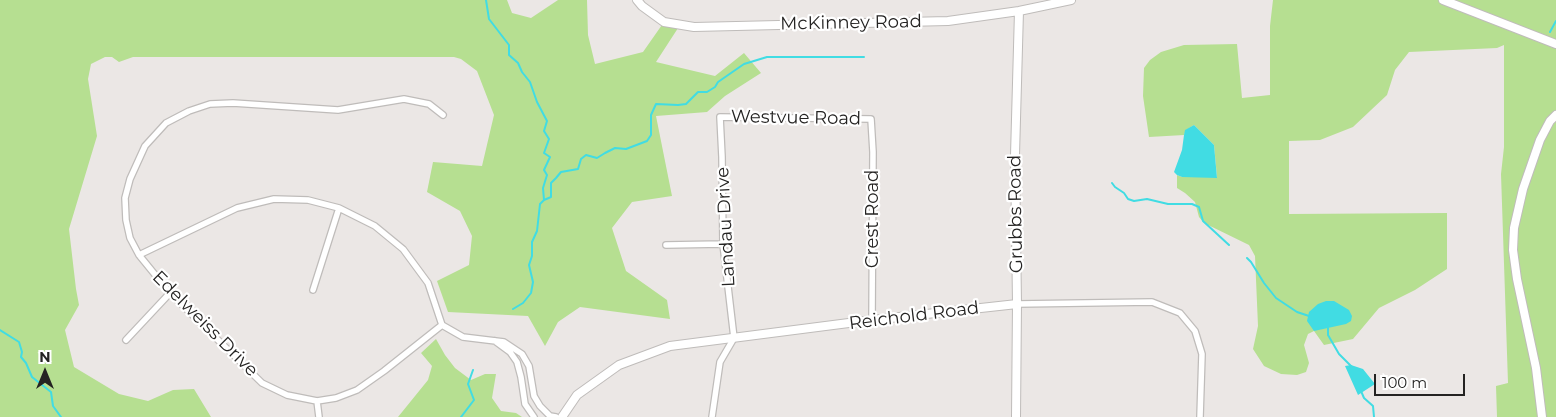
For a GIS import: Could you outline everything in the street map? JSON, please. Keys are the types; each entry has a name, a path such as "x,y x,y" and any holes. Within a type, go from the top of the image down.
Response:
{"street":[{"name":"McKinney Road","path":"637,0 664,22 694,27 948,21 1019,12 1071,0"},
{"path":"1443,0 1556,44"},
{"name":"Grubbs Road","path":"1016,417 1015,172 1019,12"},
{"name":"Edelweiss Drive","path":"442,325 357,390 336,398 317,401 287,395 262,382 170,293 139,255 130,238 126,220 125,198 130,179 145,146 166,123 188,111 210,104 233,103 338,110 404,100 429,104 443,115"},
{"path":"1542,417 1536,368 1517,279 1513,250 1514,228 1523,189 1540,140 1556,115"},
{"name":"Westvue Road","path":"720,117 871,118"},
{"name":"Landau Drive","path":"720,117 723,244 734,338"},
{"name":"Crest Road","path":"871,118 873,152 872,320"},
{"path":"139,255 237,208 274,199 308,200 339,208 375,226 403,249 428,283 442,325 463,337 504,342 522,354 529,366 534,396 540,406 550,416 556,417"},
{"path":"313,290 339,208"},
{"path":"666,245 723,244"},
{"path":"126,340 170,293"},
{"name":"Reichold Road","path":"562,417 577,395 619,365 670,346 872,320 1017,304 1152,302 1180,313 1195,331 1202,354 1200,417"},
{"path":"712,417 720,362 734,338"},
{"path":"495,341 510,352 517,362 525,404 534,417"},
{"path":"317,401 319,417"}],"green space":[{"path":"0,0 507,0 512,13 531,18 558,0 587,0 588,35 595,64 643,52 664,22 680,25 656,62 715,76 744,53 761,73 725,96 707,112 656,116 672,196 632,202 612,228 626,271 667,300 670,319 580,307 558,322 545,346 528,316 448,312 437,281 469,265 472,236 460,211 427,192 433,162 482,166 494,115 477,71 461,59 454,57 133,57 119,62 112,57 105,57 91,64 88,79 97,136 69,229 79,305 65,330 74,367 119,394 148,401 173,390 194,389 211,417 0,417"},
{"path":"1273,0 1556,0 1556,417 1497,417 1496,386 1508,383 1501,174 1504,147 1504,45 1497,48 1409,52 1395,70 1387,95 1353,127 1320,140 1289,141 1289,214 1447,213 1447,269 1415,290 1379,308 1353,339 1324,345 1314,331 1308,334 1304,345 1309,363 1306,372 1297,375 1281,374 1264,366 1253,349 1258,326 1255,256 1249,245 1204,223 1199,217 1195,202 1177,188 1177,175 1182,177 1217,177 1214,145 1194,125 1186,130 1184,135 1149,137 1143,96 1144,68 1150,60 1161,52 1184,45 1237,44 1242,98 1270,95 1270,26"},
{"path":"436,339 455,368 471,380 485,374 496,374 492,398 501,411 516,413 522,417 398,417 428,380 432,366 421,353"}],"water":[{"path":"1194,125 1214,145 1217,178 1182,177 1174,172 1182,150 1185,130"},
{"path":"1334,301 1349,310 1352,316 1351,321 1346,324 1314,331 1307,321 1309,312 1318,304"},
{"path":"1351,365 1363,369 1375,384 1358,395 1345,366"}],"waterway":[{"path":"486,0 489,19 509,45 509,55 518,63 530,82 537,102 547,121 544,131 549,139 544,153 550,157 544,170 547,175 543,188 544,200 540,204 537,231 532,242 532,256 529,265 533,282 531,293 523,303 513,309"},
{"path":"1550,32 1556,21"},
{"path":"544,200 551,197 551,183 561,172 578,169 581,159 586,155 597,158 615,148 626,149 647,141 651,135 651,115 656,104 686,104 698,92 707,92 744,64 767,57 864,57"},
{"path":"1112,183 1128,199 1134,201 1147,199 1168,204 1192,204 1199,207 1203,221 1229,245"},
{"path":"1247,258 1276,298 1297,312 1309,316"},
{"path":"1328,328 1328,335 1339,354 1352,367"},
{"path":"0,330 19,342 22,352 21,357 32,377 51,392 53,406 61,417"},
{"path":"461,417 474,400 468,384 473,370"},
{"path":"1361,391 1364,398 1373,406 1374,417"}]}
